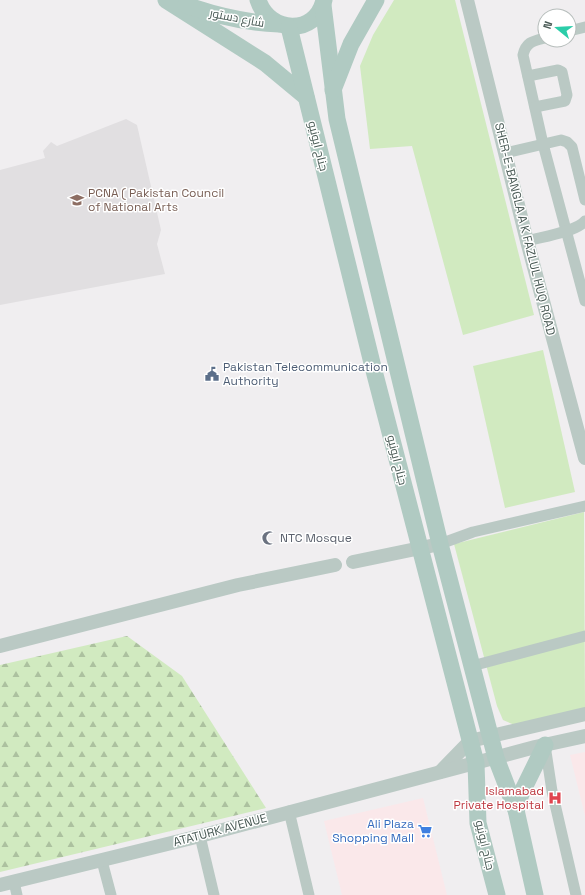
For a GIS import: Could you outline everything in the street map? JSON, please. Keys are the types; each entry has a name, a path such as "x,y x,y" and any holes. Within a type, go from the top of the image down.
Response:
{"main road":[{"path":"166,0 265,63 306,97"},
{"name":"شارع دستور","path":"173,0 230,19 284,26 300,26 310,21 328,2"},
{"path":"258,0 262,11 269,19 284,26"},
{"path":"333,91 351,44 376,0"},
{"name":"جناح ایونیو","path":"328,2 333,91 337,119 440,544 490,737 496,758 516,810 535,895"},
{"name":"جناح ایونیو","path":"284,26 306,97 420,549 476,763 478,823 498,895"},
{"path":"516,810 524,787 545,745"}],"street":[{"name":"SHER-E-BANGLA A K FAZLUL HUQ ROAD","path":"467,0 527,241 585,458"},
{"path":"537,40 531,42 525,47 523,55 543,144 565,231 585,301"},
{"path":"528,76 558,70 562,72 568,95 565,101 534,107"},
{"path":"505,153 561,140 567,142 572,147 585,200"},
{"path":"527,241 565,231 582,225 585,221"},
{"path":"353,562 420,549 440,544 473,532 585,506"},
{"path":"0,646 238,585 335,565"},
{"path":"472,666 585,636"},
{"path":"440,772 470,742 585,714"},
{"name":"ATATURK AVENUE","path":"10,887 289,811 585,736"},
{"path":"545,745 552,791 576,895"},
{"path":"289,811 308,895"},
{"path":"200,836 214,895"},
{"path":"102,861 111,895"}],"shaded area":[{"name":"PCNA ( Pakistan Council of National Arts","path":"126,119 137,125 161,230 157,244 165,274 0,305 0,170 45,158 43,151 51,142 57,146"},
{"path":"585,752 585,816 570,755"},
{"path":"423,798 447,895 342,895 324,821"}],"green space":[{"path":"394,0 455,0 534,315 463,335 412,146 370,149 360,66 373,35"},
{"path":"543,350 575,492 505,508 473,366"},
{"path":"584,512 585,709 517,726 503,720 497,706 454,544"},
{"path":"127,636 182,676 266,808 0,872 0,665"}],"place":[{"name":"PCNA ( Pakistan Council of National Arts","path":"77,200"},
{"name":"Pakistan Telecommunication Authority","path":"212,374"},
{"name":"NTC Mosque","path":"269,538"},
{"name":"Islamabad Private Hospital","path":"555,798"},
{"name":"Ali Plaza Shopping Mall","path":"425,831"}]}
